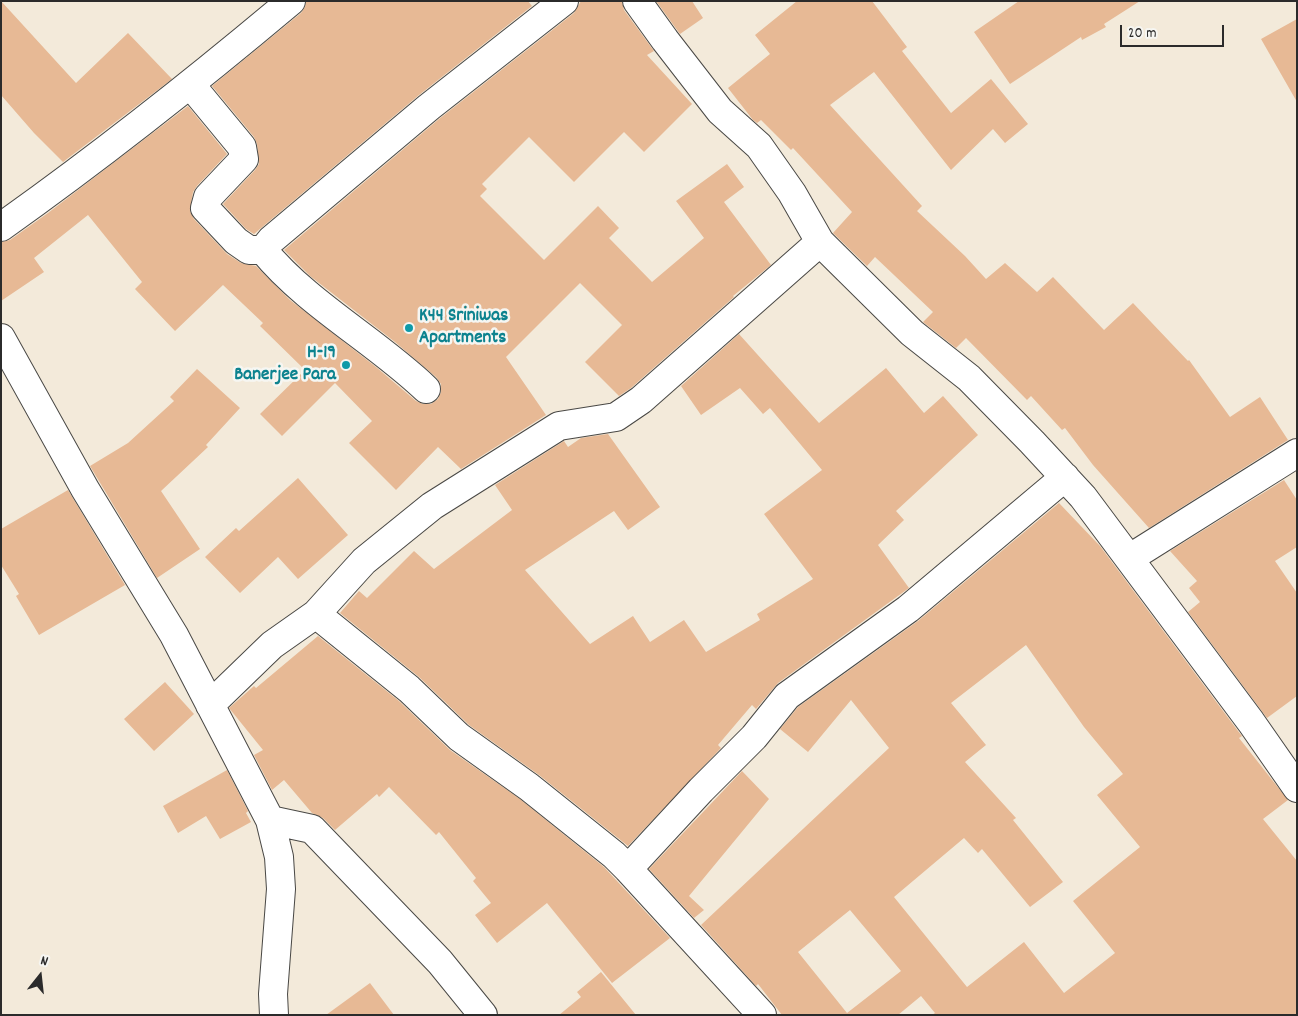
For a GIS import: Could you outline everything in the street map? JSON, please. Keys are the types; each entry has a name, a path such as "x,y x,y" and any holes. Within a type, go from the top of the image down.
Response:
{"street":[{"path":"1,228 68,180 190,84 291,1"},
{"path":"263,250 271,240 429,107 564,1"},
{"path":"637,1 720,111 760,146 792,193 820,242 912,333 969,378 1083,497 1252,722 1297,788"},
{"path":"190,84 242,147 244,159 208,197 205,208 236,241 249,250 263,250 294,282 363,338 405,369 426,389"},
{"path":"210,706 272,645 316,614 364,561 432,506 559,426 616,417 641,400 820,242"},
{"path":"1,338 85,489 174,635 270,820 279,857 280,889 273,994 274,1015"},
{"path":"1130,558 1297,453"},
{"path":"628,869 701,790 754,737 787,696 908,608 1065,477"},
{"path":"316,614 409,689 460,737 530,787 614,855 762,1015"},
{"path":"270,820 312,830 440,962 483,1015"}],"building":[{"path":"1,1 76,83 128,33 172,79 63,162 34,133 1,95"},
{"path":"306,1 528,1 532,6 419,95 254,234 246,229 223,204 259,164 257,144 254,137 212,86 301,13"},
{"path":"581,1 622,1 624,10 654,51 647,55 692,104 644,152 624,132 574,182 529,137 482,184 487,189 480,196 544,260 598,206 619,228 609,238 652,282 704,238 676,201 727,164 744,187 724,202 771,265 733,296 631,388 619,396 585,362 622,325 580,283 506,357 546,415 461,469 438,447 396,490 349,443 372,421 335,383 282,436 260,414 305,370 260,326 263,323 223,285 175,331 135,289 142,282 88,215 34,258 44,272 1,301 1,242 10,240 48,213 188,106 227,154 193,192 190,211 194,219 227,254 241,263 256,266 290,300 376,367 416,401 423,404 431,404 438,399 441,392 441,384 436,377 395,342 310,276 284,250 439,119 574,13"},
{"path":"656,1 692,1 703,18 680,34"},
{"path":"797,1 872,1 907,47 902,51 951,113 991,79 1028,124 1005,143 993,129 951,170 874,72 830,105 922,206 917,211 965,256 986,279 1005,263 1037,292 1053,277 1104,330 1133,303 1189,360 1230,417 1260,397 1288,440 1149,528 1093,465 1065,428 1062,430 1031,396 1027,400 966,338 956,348 923,322 933,312 875,257 867,266 833,233 852,212 793,148 791,150 761,120 757,123 753,120 728,88 770,54 755,35"},
{"path":"1019,1 1140,1 1104,24 1106,27 1082,40 1081,37 1010,84 974,32"},
{"path":"1297,19 1297,102 1261,39"},
{"path":"739,334 819,423 886,368 924,413 943,396 978,435 896,511 904,520 878,545 909,588 778,683 756,709 752,705 718,745 721,748 628,846 539,775 469,725 419,677 340,613 359,591 367,598 414,551 434,569 512,510 495,485 564,441 568,447 581,438 608,434 660,507 628,530 614,511 525,570 590,644 633,616 650,642 684,620 706,652 760,620 757,614 813,579 764,514 822,470 770,408 763,414 740,388 701,415 681,386"},
{"path":"197,369 240,408 206,445 208,447 161,491 200,549 157,578 90,466 128,443 174,401 170,397"},
{"path":"298,478 348,535 298,579 278,557 240,593 205,557 236,528 239,531"},
{"path":"1284,480 1297,500 1297,547 1275,561 1297,593 1297,696 1267,718 1188,612 1200,602 1189,588 1197,581 1170,551"},
{"path":"68,490 125,585 39,635 16,596 19,594 1,565 1,529"},
{"path":"1059,503 1100,546 1242,736 1239,738 1288,800 1263,819 1297,861 1297,1015 932,1015 935,1013 921,996 898,1015 782,1015 758,984 756,986 701,925 889,748 851,700 808,752 780,729 798,707 918,621","holes":["1026,645 1084,727 1123,774 1097,795 1140,847 1073,901 1115,953 1064,993 1024,942 967,987 894,897 964,838 978,853 982,849 1030,907 1063,882 1013,820 1016,818 965,762 986,745 951,703","850,910 901,971 847,1013 798,952"]},
{"path":"318,636 399,701 450,750 520,799 604,867 670,938 612,983 547,903 497,943 475,915 491,903 473,881 476,878 439,832 436,835 389,787 379,797 377,794 335,830 323,818 312,813 284,780 272,790 254,755 263,750 229,708"},
{"path":"165,682 194,714 154,751 124,719"},
{"path":"227,770 248,811 246,813 251,822 220,839 206,816 178,833 163,806"},
{"path":"742,771 769,799 689,896 704,910 694,918 649,869"},
{"path":"601,972 636,1015 559,1015 581,997 577,992"},
{"path":"370,983 394,1015 326,1015"}],"place":[{"name":"K44 Sriniwas Apartments","path":"409,328"},
{"name":"H-19 Banerjee Para","path":"346,365"}]}
